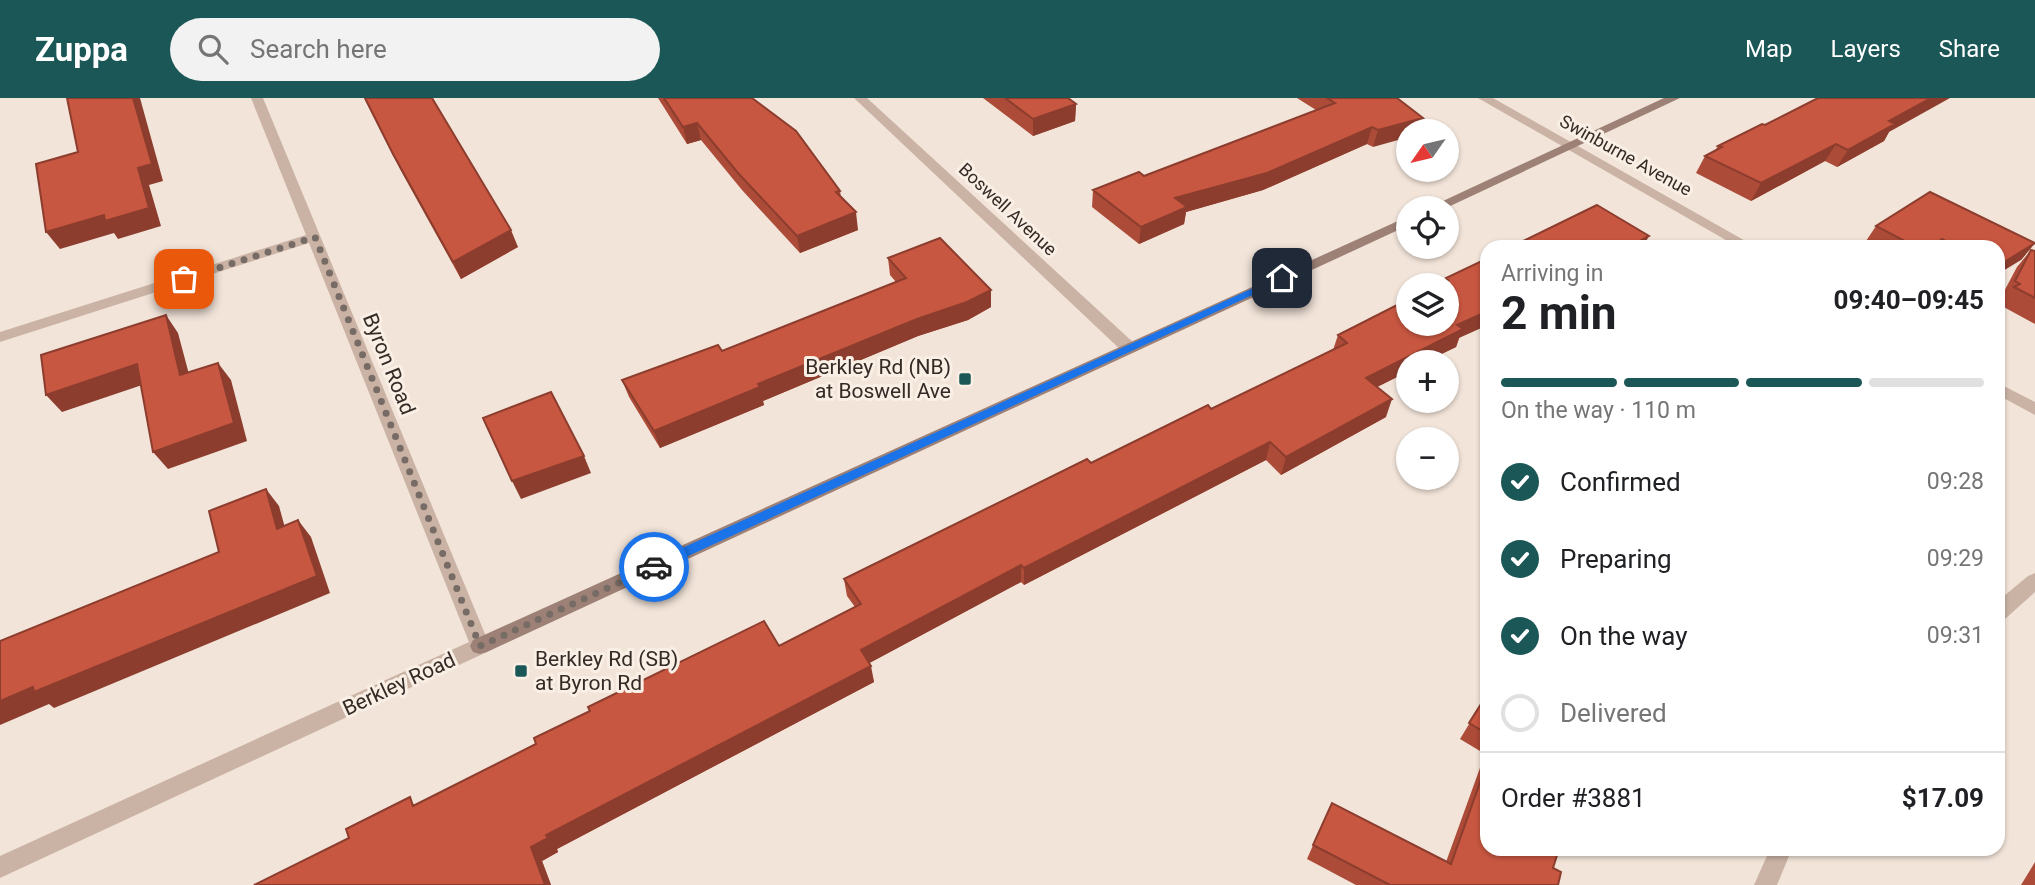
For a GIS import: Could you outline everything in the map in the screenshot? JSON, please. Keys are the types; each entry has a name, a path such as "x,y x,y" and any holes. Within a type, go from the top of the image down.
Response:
{"street":[{"name":"Byron Road","path":"257,98 480,646"},
{"name":"Boswell Avenue","path":"860,98 1129,348"},
{"name":"Swinburne Avenue","path":"1484,98 1737,240"},
{"path":"1459,197 1675,98"},
{"name":"Berkley Road","path":"0,867 1396,226"},
{"path":"0,337 315,237"},
{"path":"2005,392 2035,409"},
{"path":"2005,607 2035,581"},
{"path":"1765,885 1778,856"}],"building":[{"path":"67,98 133,98 152,164 138,168 149,208 105,221 104,215 46,232 36,164 78,152"},
{"path":"365,98 432,98 511,230 453,262"},
{"path":"664,98 752,98 796,131 840,191 836,192 856,212 797,236 738,173 697,123 683,127"},
{"path":"1005,98 1068,98 1076,104 1033,119"},
{"path":"1327,98 1397,98 1423,118 1396,119 1396,125 1378,130 1372,127 1267,173 1175,198 1187,207 1141,227 1093,190 1139,172 1144,176 1335,103"},
{"path":"1818,98 1931,98 1889,121 1895,124 1848,150 1836,144 1761,183 1705,156 1722,147 1718,146"},
{"path":"1930,192 2035,243 2005,262 2005,240 1903,240 1876,226"},
{"path":"1597,205 1649,236 1642,240 1525,240"},
{"path":"940,238 991,290 967,302 917,319 758,384 760,387 654,431 622,380 718,345 722,351 906,278 888,258"},
{"path":"2031,250 2035,251 2035,298 2014,287 2020,284 2015,281"},
{"path":"1480,262 1480,315 1459,324 1459,273 1456,273"},
{"path":"1396,306 1396,336 1449,336 1421,350 1396,350 1396,363 1366,378 1392,399 1286,457 1270,442 1024,568 1021,565 861,650 871,666 546,835 548,838 531,847 545,885 254,885 349,838 346,829 410,797 413,806 536,744 534,738 590,711 588,707 764,621 779,646 861,604 844,579 1087,459 1091,463 1208,405 1211,409 1347,343 1338,335"},
{"path":"166,315 180,375 218,363 234,423 153,452 137,364 46,395 41,355"},
{"path":"551,392 584,456 512,481 483,418"},
{"path":"266,489 277,529 298,520 317,576 34,692 33,687 0,701 0,641 219,552 209,511"},
{"path":"1480,706 1480,729 1469,723"},
{"path":"1480,782 1480,856 1557,856 1553,868 1561,872 1558,885 1390,885 1313,845 1332,803 1451,864"}],"way so far":[{"path":"184,279 315,237 480,646 654,567"}],"place":[{"name":"Berkley Rd (NB) at Boswell Ave","path":"965,379"},
{"name":"Berkley Rd (SB) at Byron Rd","path":"521,671"}],"route":[{"path":"654,567 1282,278"}]}
